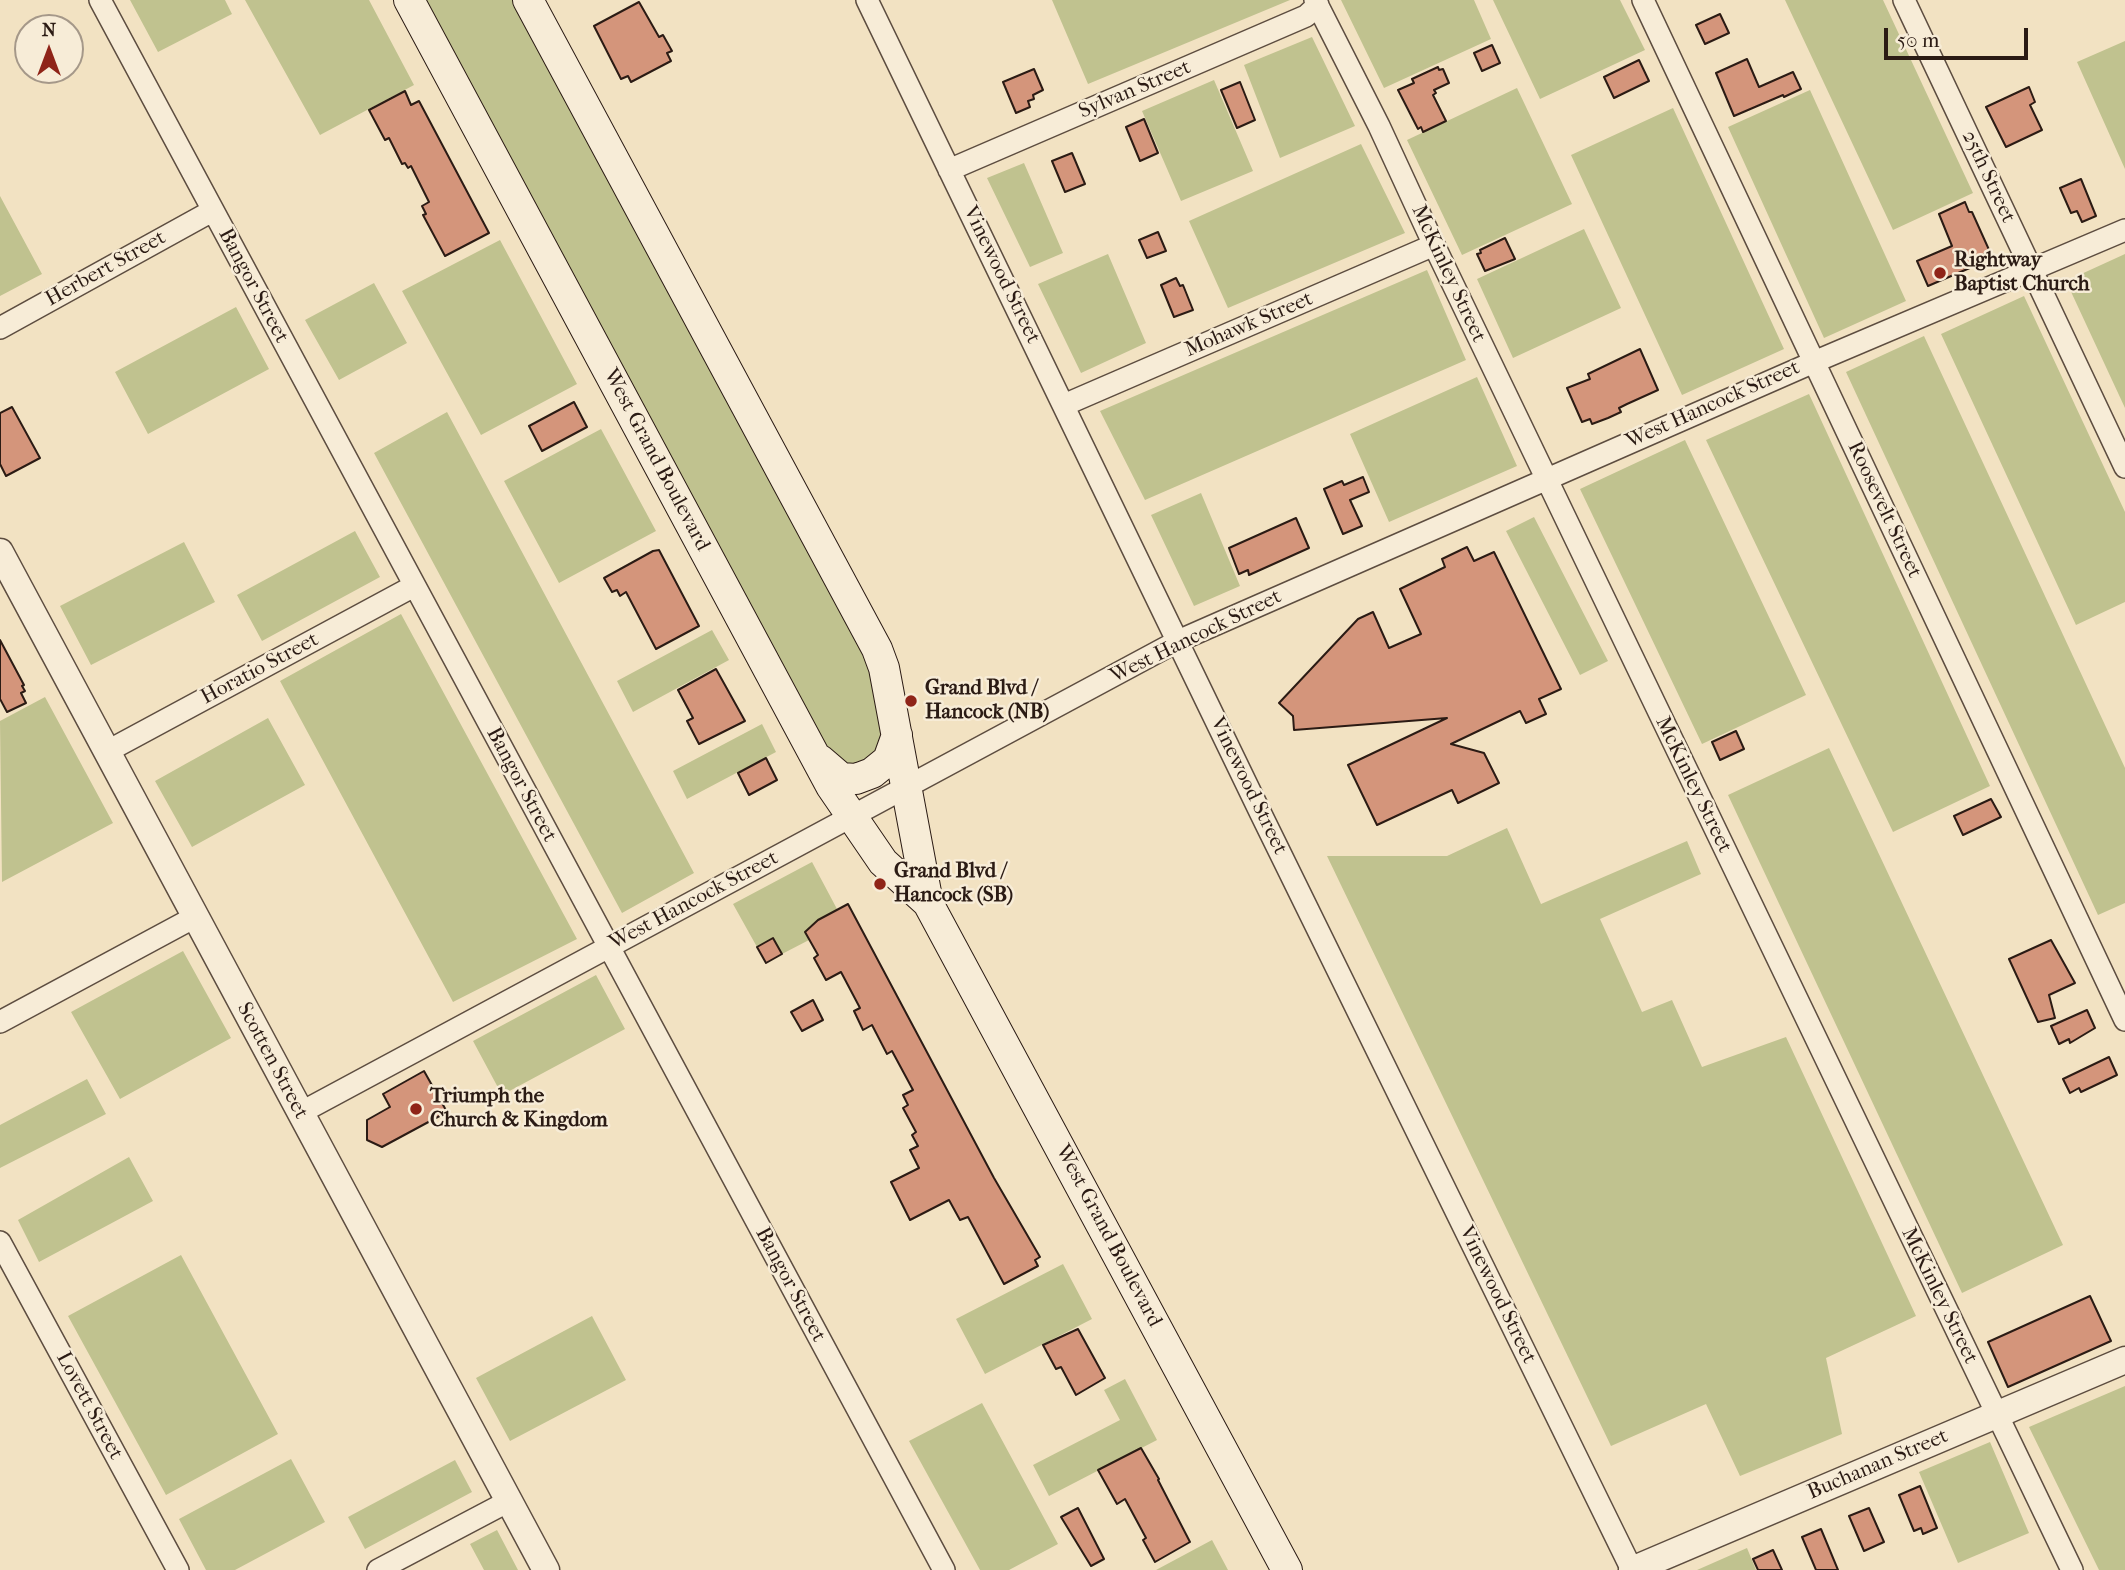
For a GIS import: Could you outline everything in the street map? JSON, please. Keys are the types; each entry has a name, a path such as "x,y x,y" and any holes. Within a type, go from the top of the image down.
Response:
{"main road":[{"name":"West Grand Boulevard","path":"409,0 831,786 883,862 928,903"},
{"name":"West Grand Boulevard","path":"528,0 869,630 884,668 928,903 1287,1570"},
{"path":"813,752 827,768 841,778 856,779 872,773 888,760 897,735"}],"street":[{"name":"Bangor Street","path":"100,0 944,1570"},
{"name":"Vinewood Street","path":"867,0 1632,1570"},
{"name":"Roosevelt Street","path":"1643,0 2125,1020"},
{"name":"25th Street","path":"1904,0 2125,467"},
{"name":"Sylvan Street","path":"949,170 1306,16 1317,2"},
{"name":"McKinley Street","path":"1317,2 2072,1570"},
{"name":"Herbert Street","path":"0,328 212,211"},
{"name":"West Hancock Street","path":"300,1113 1178,641 1546,478 2125,230"},
{"name":"Mohawk Street","path":"1064,405 1434,245"},
{"name":"Scotten Street","path":"0,552 546,1570"},
{"name":"Horatio Street","path":"106,752 414,586"},
{"path":"0,1022 195,917"},
{"name":"Lovett Street","path":"0,1242 178,1570"},
{"name":"Buchanan Street","path":"1632,1570 2125,1360"},
{"path":"378,1570 509,1501"}],"green space":[{"path":"130,0 225,0 232,14 158,52"},
{"path":"245,0 369,0 414,85 320,135"},
{"path":"419,0 515,0 848,614 878,686 885,747 855,769 832,765"},
{"path":"1052,0 1290,0 1088,84"},
{"path":"1341,0 1474,0 1491,39 1384,88"},
{"path":"1493,0 1620,0 1645,50 1540,99"},
{"path":"1785,0 1883,0 1973,193 1893,230"},
{"path":"1312,37 1355,126 1280,158 1244,65"},
{"path":"2125,41 2125,169 2077,62"},
{"path":"1214,80 1253,171 1181,201 1142,111"},
{"path":"1517,88 1572,204 1462,255 1407,140"},
{"path":"1810,90 1906,301 1824,338 1728,127"},
{"path":"1673,108 1784,349 1682,395 1571,155"},
{"path":"1361,144 1405,233 1228,308 1189,221"},
{"path":"1024,163 1063,253 1030,267 987,178"},
{"path":"0,196 42,274 0,296"},
{"path":"1584,229 1621,308 1513,358 1477,279"},
{"path":"500,240 577,384 481,435 402,291"},
{"path":"1108,254 1146,343 1081,373 1038,284"},
{"path":"2125,254 2125,408 2066,281"},
{"path":"1427,270 1466,360 1145,500 1100,411"},
{"path":"374,283 407,343 339,380 305,320"},
{"path":"2024,296 2125,512 2125,602 2076,625 1941,334"},
{"path":"236,307 269,369 148,434 115,372"},
{"path":"1924,336 2125,768 2125,903 2098,915 1846,372"},
{"path":"1477,377 1517,466 1389,522 1350,434"},
{"path":"1809,394 1990,786 1893,832 1706,440"},
{"path":"447,412 694,873 622,913 374,453"},
{"path":"601,429 656,531 559,583 504,481"},
{"path":"1685,440 1806,695 1702,744 1580,489"},
{"path":"1201,493 1240,586 1194,606 1151,515"},
{"path":"1534,517 1608,661 1580,675 1506,531"},
{"path":"355,531 380,577 262,641 237,595"},
{"path":"184,542 215,602 91,665 60,606"},
{"path":"401,614 577,939 453,1002 280,681"},
{"path":"712,630 729,660 633,712 617,681"},
{"path":"45,697 113,823 2,882 0,721"},
{"path":"268,718 305,785 192,847 155,781"},
{"path":"762,724 776,752 687,799 673,771"},
{"path":"1829,748 2063,1245 1962,1293 1728,795"},
{"path":"1507,828 1541,904 1687,841 1701,874 1600,919 1642,1012 1672,1000 1702,1067 1786,1037 1916,1316 1826,1358 1842,1434 1740,1476 1706,1404 1611,1446 1327,856 1447,856"},
{"path":"812,862 837,909 809,927 805,932 809,940 782,954 773,938 757,947 733,904"},
{"path":"183,951 231,1038 120,1099 71,1012"},
{"path":"596,975 625,1029 502,1095 473,1041"},
{"path":"87,1079 106,1114 0,1168 0,1125"},
{"path":"129,1157 153,1201 39,1262 18,1220"},
{"path":"181,1255 278,1434 166,1495 68,1316"},
{"path":"1063,1264 1092,1319 985,1374 956,1319"},
{"path":"592,1316 626,1380 510,1441 476,1378"},
{"path":"1125,1379 1157,1440 1049,1496 1033,1465 1120,1420 1104,1390"},
{"path":"2125,1386 2125,1570 2099,1570 2029,1427"},
{"path":"982,1403 1058,1544 1009,1570 980,1570 909,1441"},
{"path":"1990,1442 2029,1533 1958,1563 1919,1472"},
{"path":"291,1459 325,1522 235,1570 206,1570 179,1519"},
{"path":"455,1460 472,1492 365,1549 348,1517"},
{"path":"497,1530 518,1570 484,1570 470,1544"},
{"path":"1212,1540 1228,1570 1156,1570"},
{"path":"1747,1548 1756,1570 1697,1570"}],"building":[{"path":"639,2 659,37 663,35 672,51 667,53 671,61 631,82 628,76 621,79 594,26"},
{"path":"1720,14 1729,33 1705,44 1696,25"},
{"path":"1492,45 1500,63 1482,71 1474,53"},
{"path":"1747,59 1759,87 1793,72 1801,89 1734,116 1716,73"},
{"path":"1639,60 1649,81 1614,98 1604,77"},
{"path":"1438,67 1439,70 1443,69 1449,83 1434,90 1436,93 1433,95 1446,121 1423,132 1421,127 1418,129 1398,90 1414,83 1412,79"},
{"path":"1034,69 1043,90 1028,101 1030,107 1016,113 1003,82"},
{"path":"1240,82 1255,120 1237,128 1221,90"},
{"path":"2029,87 2035,102 2030,105 2042,130 2006,147 1986,107"},
{"path":"405,91 411,105 419,101 489,233 445,256 423,215 426,214 422,206 429,202 411,166 408,168 405,163 402,164 389,138 385,140 369,110"},
{"path":"1144,119 1158,153 1140,161 1126,127"},
{"path":"1072,153 1085,184 1065,192 1052,161"},
{"path":"2081,179 2096,216 2082,222 2077,211 2071,213 2060,188"},
{"name":"Rightway Baptist Church","path":"1965,202 1990,252 1984,254 1986,261 1928,286 1917,261 1952,246 1939,214"},
{"path":"1158,232 1166,251 1147,258 1139,240"},
{"path":"1505,238 1515,259 1485,271 1477,254"},
{"path":"1176,278 1180,286 1183,285 1193,310 1174,317 1161,285"},
{"path":"1640,349 1658,390 1619,408 1621,412 1608,418 1592,424 1590,419 1582,422 1567,388 1590,379 1588,374"},
{"path":"574,402 587,427 542,451 529,426"},
{"path":"12,407 40,458 6,476 0,464 0,413"},
{"path":"1363,477 1369,492 1350,500 1362,526 1343,534 1324,489 1342,481 1344,485"},
{"path":"1296,518 1309,548 1249,575 1248,570 1239,574 1229,548"},
{"path":"1467,547 1474,561 1494,552 1561,689 1539,699 1546,714 1526,723 1520,711 1451,744 1484,753 1499,783 1458,803 1452,790 1377,825 1348,765 1447,718 1294,730 1293,716 1279,703 1358,619 1373,612 1389,648 1421,634 1400,589 1445,567 1442,559"},
{"path":"659,550 699,626 656,649 626,592 620,596 617,590 612,592 604,578"},
{"path":"0,640 25,691 21,693 26,703 7,712 0,699"},
{"path":"716,669 745,721 699,744 687,721 693,718 678,690"},
{"path":"1736,731 1744,749 1720,760 1712,742"},
{"path":"766,758 777,780 749,795 738,773"},
{"path":"1991,799 2001,817 1963,835 1954,816"},
{"path":"848,904 994,1178 1040,1257 1035,1260 1038,1266 1004,1284 968,1217 960,1220 949,1200 910,1220 891,1182 919,1168 910,1150 918,1146 912,1135 916,1132 903,1108 908,1105 903,1095 913,1090 892,1051 887,1054 872,1025 863,1030 854,1011 860,1008 841,972 826,980 814,958 818,955 805,932 818,920"},
{"path":"773,938 782,954 766,963 757,947"},
{"path":"2051,940 2075,983 2049,995 2055,1018 2038,1022 2009,959"},
{"path":"813,1000 823,1020 802,1031 791,1012"},
{"path":"2087,1010 2095,1028 2070,1043 2069,1039 2059,1044 2051,1026"},
{"path":"2109,1057 2117,1075 2081,1092 2079,1088 2070,1093 2063,1079"},
{"name":"Triumph the Church & Kingdom","path":"424,1071 447,1112 382,1147 367,1140 367,1120 390,1107 383,1094"},
{"path":"2090,1296 2111,1341 2008,1387 1988,1342"},
{"path":"1078,1329 1105,1378 1076,1395 1061,1367 1056,1369 1043,1345"},
{"path":"1141,1448 1190,1542 1155,1562 1143,1540 1146,1538 1125,1499 1117,1504 1098,1470"},
{"path":"1920,1486 1937,1528 1923,1534 1921,1528 1914,1531 1899,1495"},
{"path":"1078,1508 1104,1559 1091,1566 1061,1517"},
{"path":"1869,1508 1884,1542 1864,1551 1849,1516"},
{"path":"1821,1529 1838,1570 1816,1570 1802,1537"},
{"path":"1773,1550 1782,1570 1758,1570 1753,1559"}],"place":[{"name":"Rightway Baptist Church","path":"1940,273"},
{"name":"Grand Blvd / Hancock (NB)","path":"911,701"},
{"name":"Grand Blvd / Hancock (SB)","path":"880,884"},
{"name":"Triumph the Church & Kingdom","path":"416,1109"}]}
